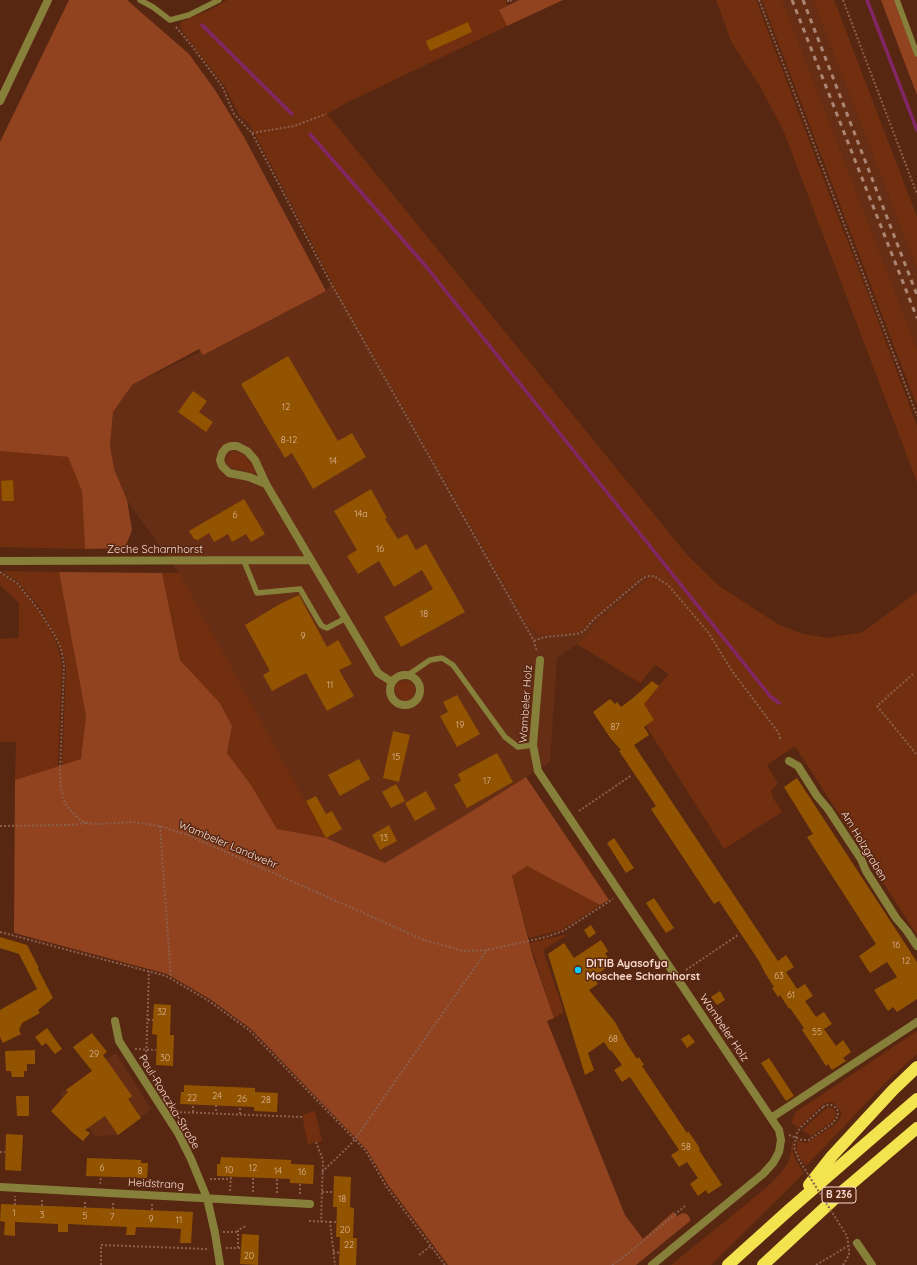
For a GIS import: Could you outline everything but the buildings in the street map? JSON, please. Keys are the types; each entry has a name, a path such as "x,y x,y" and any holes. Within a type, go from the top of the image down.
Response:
{"highway":[{"path":"789,1210 832,1156 893,1090 917,1067"},
{"name":"B 236","path":"728,1265 917,1099"},
{"name":"B 236","path":"763,1265 844,1190 917,1128"}],"street":[{"path":"0,101 48,0"},
{"path":"266,484 249,477 229,473 222,466 220,460 222,453 226,448 237,446 247,451 255,460 266,484 378,673 392,682"},
{"name":"Zeche Scharnhorst","path":"0,561 311,560"},
{"name":"Wambeler Holz","path":"540,660 533,745 538,771 779,1130"},
{"path":"400,675 408,675 417,681 420,691 415,701 411,704 404,705 395,702 391,698 390,692 394,679 400,675"},
{"name":"Am Holzgraben","path":"789,761 798,766 817,796 828,809 861,859 866,871 896,918 907,930 917,946"},
{"name":"Paul-Ronczka-Straße","path":"115,1021 120,1041 178,1133 191,1159 207,1198 220,1265"},
{"path":"771,1118 917,1022"},
{"path":"652,1265 763,1174 773,1164 779,1152 781,1140 779,1130"},
{"name":"Heidstrang","path":"0,1187 310,1204"},
{"path":"857,1244 872,1265"}],"lane":[{"path":"140,0 153,7 170,20 189,15 219,0"},
{"path":"897,0 917,54"},
{"path":"244,561 257,593 300,589 321,625 324,627 327,628 346,618"},
{"path":"408,675 430,660 442,658 453,665 505,737 518,747 533,745"}],"path":[{"path":"508,0 508,2 512,0"},
{"path":"759,0 917,416"},
{"path":"843,0 917,194"},
{"path":"170,20 222,86 234,114 252,132 328,278 534,641 540,660"},
{"path":"252,132 294,126 326,114"},
{"path":"0,572 17,583 39,610 61,649 64,665 60,772 61,788 65,804 79,819 86,823"},
{"path":"534,641 544,637 577,634 584,631 593,620 642,578 654,576 668,585 708,632 732,671 778,732 780,741"},
{"path":"913,674 877,706 917,755"},
{"path":"579,811 632,775"},
{"name":"Wambeler Landwehr","path":"0,826 133,822 160,826 190,836 424,940 464,951 487,950 546,937 563,931 620,894"},
{"path":"160,826 171,979"},
{"path":"0,932 166,976 209,1001 249,1030 366,1151 386,1186 445,1265"},
{"path":"686,970 738,935"},
{"path":"322,1172 355,1139 487,950"},
{"path":"146,1064 149,972"},
{"path":"148,1020 153,1020"},
{"path":"132,1049 156,1050"},
{"path":"193,1104 193,1112"},
{"path":"216,1105 216,1113"},
{"path":"779,1130 794,1137 805,1140 809,1140 833,1123 838,1116 838,1111 831,1105 826,1105 823,1107 801,1127 797,1133 794,1147 799,1160 847,1236 849,1254 843,1265"},
{"path":"240,1106 240,1114"},
{"path":"171,1112 302,1117"},
{"path":"316,1142 322,1160 321,1222"},
{"path":"0,1152 5,1152"},
{"path":"100,1177 100,1186"},
{"path":"253,1193 254,1177"},
{"path":"144,1178 144,1188"},
{"path":"206,1179 231,1178 230,1192"},
{"path":"277,1178 277,1194"},
{"path":"300,1184 300,1194"},
{"path":"322,1192 333,1192"},
{"path":"15,1195 15,1205"},
{"path":"42,1196 42,1206"},
{"path":"85,1208 86,1198"},
{"path":"612,1265 685,1206"},
{"path":"309,1221 336,1222"},
{"path":"330,1222 335,1265"},
{"path":"222,1232 238,1232 238,1230 246,1226"},
{"path":"224,1248 240,1248 238,1232"},
{"path":"816,1265 850,1244 857,1244"},
{"path":"101,1265 102,1245 211,1250"},
{"path":"419,1255 431,1246"},
{"path":"333,1252 340,1252"}],"shaded area":[{"path":"69,0 127,0 189,54 215,90 244,137 326,291 203,355 199,349 132,385 113,412 110,445 114,469 127,500 132,530 125,548 85,549 82,491 68,457 0,451 0,142"},
{"path":"227,0 505,0 508,5 499,10 507,26 346,103 327,114 688,556 718,585 779,625 803,634 828,638 863,632 917,592 917,935 795,746 767,765 778,784 771,790 773,798 782,812 724,849 646,726 654,720 643,704 669,674 655,665 640,683 577,644 601,618 654,574 643,576 593,618 583,629 576,633 538,634 528,625 332,282 255,134 249,124 239,115 224,85 180,27 181,22 216,7"},
{"path":"519,0 563,0 507,26 499,10"},
{"path":"716,0 756,0 917,426 917,482 784,132 760,86 732,43"},
{"path":"762,0 782,0 917,349 917,406"},
{"path":"782,0 813,0 917,269 917,349"},
{"path":"813,0 834,0 917,217 917,269"},
{"path":"881,0 897,0 917,54 917,95"},
{"path":"376,228 655,574 601,618 577,644 557,658 550,762 469,813 385,863 326,838 179,573 127,500 114,469 110,445 113,412 132,385 326,291"},
{"path":"0,451 68,457 82,491 85,549 0,547"},
{"path":"234,452 242,454 255,469 255,472 253,473 231,467 228,464 228,456"},
{"path":"2,571 59,572 86,716 81,760 62,765 66,665 62,650 41,609 18,582"},
{"path":"59,572 162,573 180,660 220,703 232,726 227,753 251,785 277,829 326,838 385,863 526,777 609,900 600,905 527,866 512,876 533,957 554,1018 547,1021 625,1215 643,1239 673,1212 677,1216 683,1213 687,1214 690,1221 636,1265 448,1265 388,1185 367,1150 251,1029 210,999 167,974 14,933 15,780 81,759 86,716"},
{"path":"0,573 17,584 39,611 54,637 62,665 58,766 15,780 16,742 0,742 0,639 19,638 19,603 0,585"},
{"path":"162,573 179,573 326,838 277,829 251,785 227,753 232,726 220,703 180,660"},
{"path":"400,682 410,683 414,687 414,696 405,700 402,699 393,687"},
{"path":"527,866 600,905 561,930 529,938 512,876"},
{"path":"568,934 543,950 564,1012 554,1018 530,943"},
{"path":"917,1031 917,1054 885,1083 806,1166 799,1157 797,1151 797,1141 806,1143 836,1124 841,1116 841,1111 834,1103 829,1102 823,1104 798,1128 791,1122 796,1112"},
{"path":"116,1053 151,1109 118,1135 95,1136 76,1111 60,1094"},
{"path":"828,1107 834,1109 836,1113 834,1120 811,1136 802,1130"},
{"path":"315,1111 322,1141 308,1144 302,1115"},
{"path":"792,1142 793,1153 796,1161 804,1173 711,1265 671,1265 765,1189 780,1174 788,1163"}],"waterway":[{"path":"867,0 917,130"},
{"path":"202,25 292,114"},
{"path":"310,134 424,264 770,696 779,703"}],"railway":[{"path":"792,0 917,318"},
{"path":"803,0 917,295"}],"place":[{"name":"DITIB Ayasofya Moschee Scharnhorst","path":"578,970"}]}
